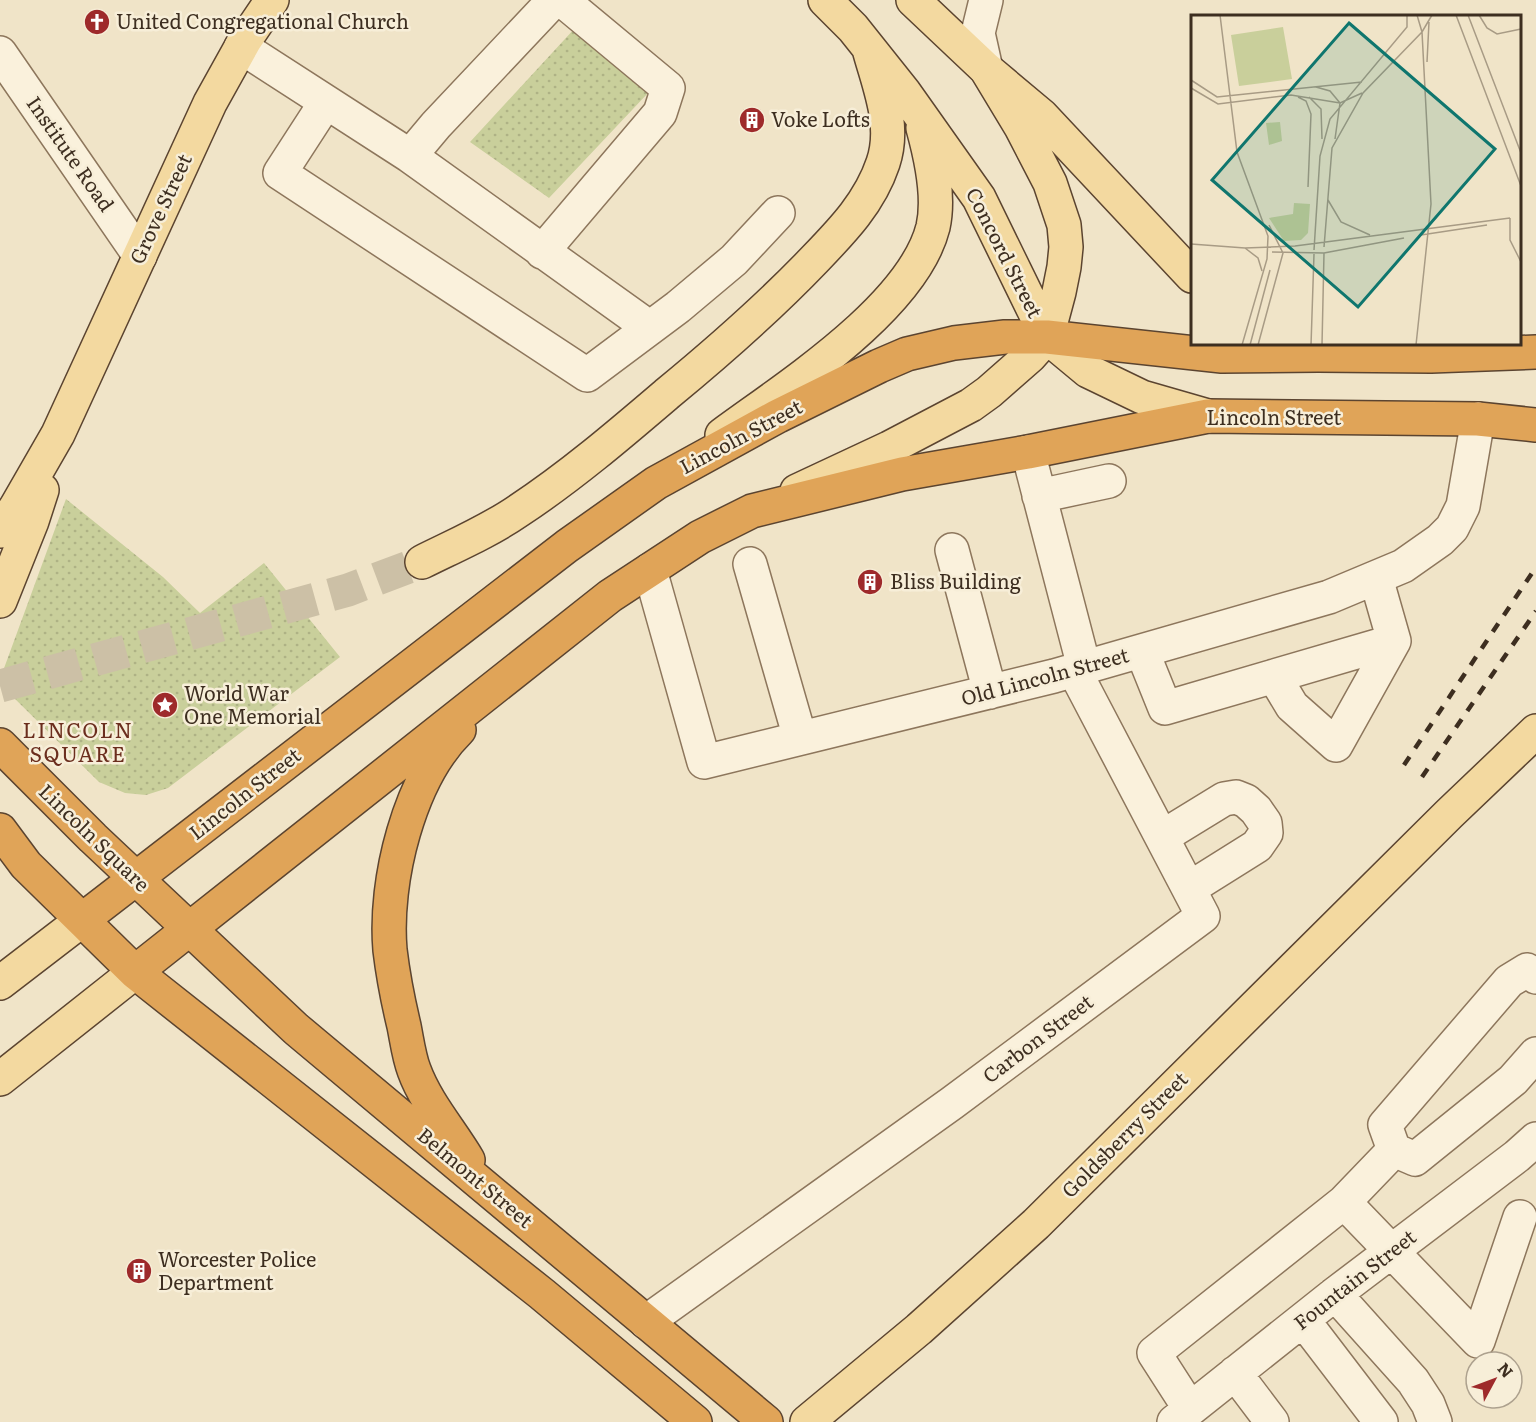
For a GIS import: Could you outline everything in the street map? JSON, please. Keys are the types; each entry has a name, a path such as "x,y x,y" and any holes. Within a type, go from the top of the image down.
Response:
{"highway":[{"name":"Lincoln Street","path":"82,920 567,546 657,483 788,411 907,354 954,343 1047,336 1222,356 1263,350 1431,356 1536,352"},
{"name":"Lincoln Street","path":"135,972 610,596 700,537 752,510 902,474 1209,416 1478,419 1536,425"},
{"path":"484,1185 414,1070 397,994 390,950 389,920 398,853 421,782 454,735 504,680"},
{"name":"Lincoln Square","path":"0,745 31,778 190,929"},
{"path":"0,830 26,865 135,972 542,1294 695,1422"},
{"name":"Belmont Street","path":"190,929 296,1029 764,1420"}],"main road":[{"name":"Grove Street","path":"0,531 62,425 210,103 241,47 272,0"},
{"name":"Concord Street","path":"825,0 853,28 918,111 979,198 1047,336 1088,371 1142,397 1209,416"},
{"path":"913,0 986,69 1042,116 1191,275"},
{"path":"422,562 517,512 563,479 704,363 797,278 846,227 877,177 888,138 885,104 869,49"},
{"path":"752,510 840,472 971,405 990,392 1030,356 1047,336 1064,267 1066,247 1064,225 1050,183 986,69"},
{"path":"657,483 847,341 907,279 917,263 933,226 935,188 929,150 918,111"},
{"name":"Grove Street","path":"0,601 32,521 62,425"},
{"name":"Goldsberry Street","path":"807,1422 919,1329 1036,1224 1536,730"},
{"name":"Goldsberry Street","path":"1430,833 1536,748"},
{"path":"0,983 82,920"},
{"path":"0,1079 135,972"}],"street":[{"path":"410,156 436,125 554,0"},
{"path":"542,252 660,113 668,88 562,0"},
{"path":"986,0 978,33 986,69"},
{"path":"241,47 410,156 650,328"},
{"name":"Institute Road","path":"0,53 140,256"},
{"path":"326,102 280,172 587,375 650,328 734,260 778,213"},
{"name":"Old Lincoln Street","path":"650,570 704,762 1079,669 1329,597 1376,578 1421,555 1452,528 1465,498 1478,419"},
{"name":"Carbon Street","path":"646,1322 952,1103 1203,916 1079,669 1028,452"},
{"path":"1039,496 1108,481"},
{"path":"952,550 990,692"},
{"path":"750,564 800,738"},
{"path":"1274,676 1292,706 1336,745 1394,640 1376,578"},
{"path":"1142,651 1165,708 1394,640"},
{"path":"1162,837 1224,799 1236,796 1246,801 1265,823 1266,833 1257,846 1190,888"},
{"path":"1536,977 1527,970 1509,981 1385,1125 1394,1150 1415,1159 1513,1080 1536,1054"},
{"name":"Fountain Street","path":"1182,1415 1536,1139"},
{"path":"1182,1415 1154,1353 1344,1202 1394,1150"},
{"path":"1344,1202 1478,1341 1520,1217"},
{"path":"1335,1294 1413,1381 1428,1404 1431,1420"},
{"path":"1302,1320 1381,1422"},
{"path":"1235,1374 1272,1422"}],"green space":[{"path":"576,27 649,92 549,198 470,142"},
{"name":"Lincoln Square","path":"66,499 163,577 200,613 264,563 340,657 168,788 146,795 125,793 99,782 7,691 3,671"}],"tunnel":[{"path":"0,686 348,590 422,562"}],"railway":[{"path":"1404,765 1536,567"},
{"path":"1422,777 1536,611"}],"place":[{"name":"United Congregational Church","path":"97,22"},
{"name":"Voke Lofts","path":"752,120"},
{"name":"Bliss Building","path":"870,582"},
{"name":"World War One Memorial","path":"165,705"},
{"name":"Worcester Police Department","path":"139,1271"}],"district":[{"name":"LINCOLN SQUARE","path":"78,743"}]}
